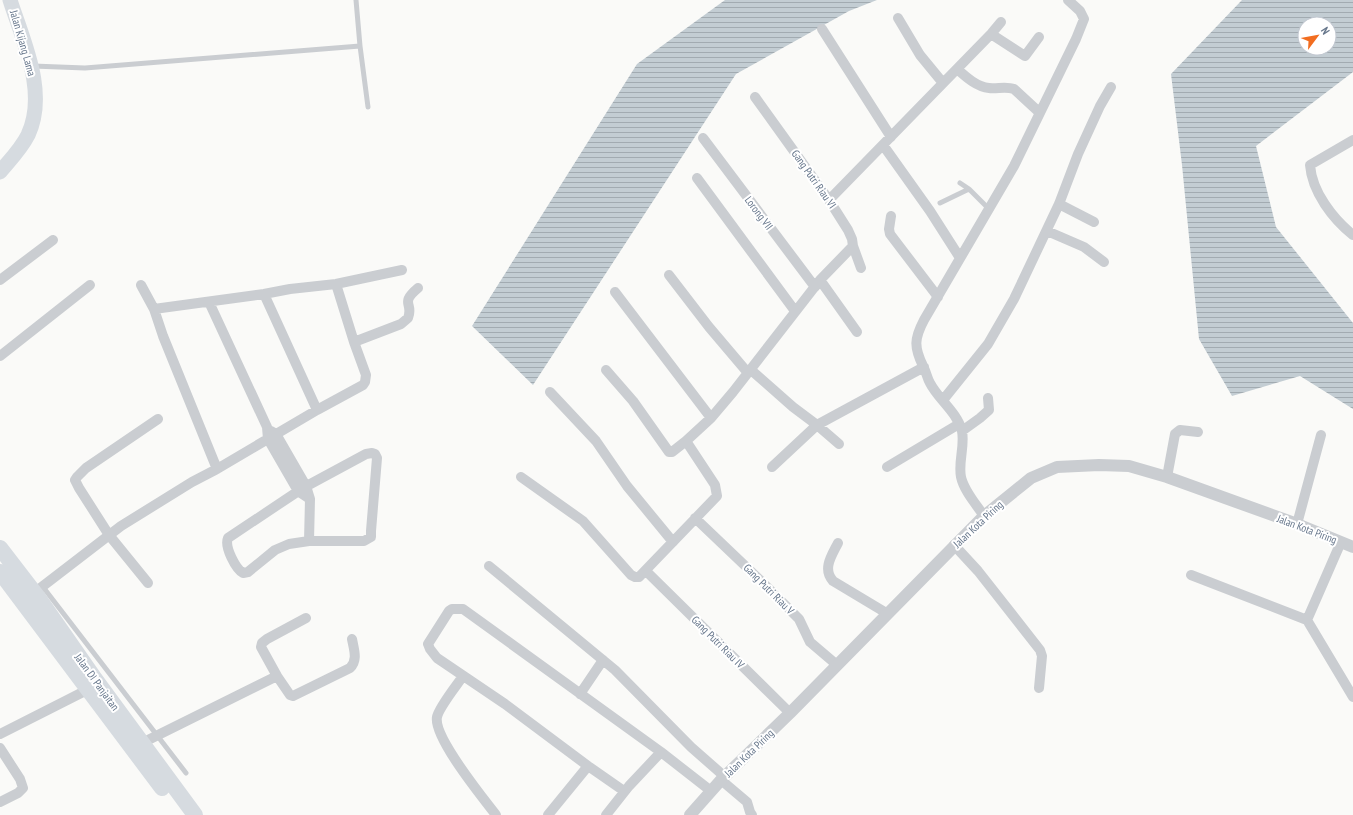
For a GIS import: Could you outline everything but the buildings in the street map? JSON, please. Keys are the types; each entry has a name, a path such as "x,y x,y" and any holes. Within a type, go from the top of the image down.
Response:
{"highway":[{"name":"Jalan DI Panjaitan","path":"0,548 33,594 87,690 182,815"},
{"name":"Jalan DI Panjaitan","path":"0,572 33,594"},
{"name":"Jalan DI Panjaitan","path":"59,639 95,679 195,815"}],"main road":[{"name":"Jalan Kijang Lama","path":"0,172 17,152 25,139 32,123 35,96 32,66 10,0"}],"street":[{"path":"984,516 967,490 960,476 963,440 960,428 943,400 930,384 924,367 918,357 916,345 918,330 1014,166 1084,19 1080,11 1068,0"},
{"path":"898,18 920,55 943,83"},
{"path":"829,200 1001,22"},
{"path":"822,29 891,137"},
{"path":"991,34 1025,56 1039,37"},
{"path":"957,69 970,80 986,88 1009,87 1014,89 1040,113"},
{"path":"943,400 988,344 1014,299 1059,204 1078,154 1100,106 1111,87"},
{"name":"Gang Putri Riau VI","path":"754,97 829,200 848,230 861,268"},
{"name":"Lorong VII","path":"703,138 857,332"},
{"path":"1351,234 1328,209 1314,182 1310,165 1353,140"},
{"path":"883,145 930,211 960,258"},
{"path":"697,178 795,311"},
{"path":"1059,204 1094,222"},
{"path":"891,216 889,229 890,234 938,297"},
{"path":"1047,231 1084,247 1104,262"},
{"path":"0,280 53,240"},
{"path":"606,370 634,401 669,452 672,452 711,418 750,371 818,283 853,246"},
{"path":"154,309 264,294 290,288 336,284 402,270"},
{"path":"669,275 709,327 750,371 793,407 817,424 839,444"},
{"path":"33,594 109,535 192,482 217,469 317,410 355,390 365,382 366,375 336,284"},
{"path":"0,356 90,285"},
{"path":"141,285 154,309 163,336 217,469"},
{"path":"354,342 401,324 410,314 407,305 408,298 418,288"},
{"path":"615,292 711,418"},
{"path":"264,294 317,410"},
{"path":"209,302 266,427 310,499 309,541"},
{"path":"772,467 817,424 924,367"},
{"path":"550,392 596,441 627,486 673,542"},
{"path":"887,467 980,418 989,410 988,398"},
{"path":"148,583 109,535 75,480 77,476 86,468 158,419"},
{"path":"1167,477 1175,434 1180,430 1198,432"},
{"path":"1297,524 1321,435"},
{"path":"521,477 583,521 630,575 639,577 715,499 717,493 714,486 686,441"},
{"path":"366,454 375,454 377,458 370,537 364,541 309,541 280,547 248,572 243,573 239,570 226,545 228,538 302,488 366,454"},
{"name":"Jalan Kota Piring","path":"690,815 723,778 790,713 984,516 1030,478 1057,468 1100,465 1129,466 1167,477 1297,524 1353,547"},
{"name":"Gang Putri Riau V","path":"695,518 799,619 810,642 837,665"},
{"path":"1307,620 1341,542"},
{"path":"838,543 831,556 828,568 830,577 833,581 888,614"},
{"path":"954,546 978,571 1040,650 1042,656 1039,688"},
{"path":"489,566 615,670 747,802 752,815"},
{"name":"Gang Putri Riau IV","path":"646,571 790,713"},
{"path":"1191,575 1307,620 1353,697"},
{"path":"624,791 505,704 437,658 428,644 449,611 458,608 463,609 661,752 711,791"},
{"path":"306,618 267,639 262,643 261,647 290,695 293,696 302,692 350,668 354,664 355,657 352,639"},
{"path":"580,694 603,660"},
{"path":"142,743 278,676"},
{"path":"463,676 438,713 437,727 442,739 455,759 496,815"},
{"path":"0,734 87,690"},
{"path":"0,748 20,779 23,788 18,793 0,802"},
{"path":"606,815 624,791 661,752"},
{"path":"548,815 588,766"}],"lane":[{"path":"356,0 368,107"},
{"path":"32,66 85,68 360,46"},
{"path":"960,183 969,189 989,210"},
{"path":"940,203 969,189"},
{"path":"33,594 157,736 186,773"}],"shaded area":[{"path":"725,0 877,0 849,11 736,74 533,385 472,326 637,64"},
{"path":"1242,0 1353,0 1353,72 1256,146 1276,227 1353,323 1353,409 1300,376 1232,396 1199,339 1182,165 1171,74"}]}
